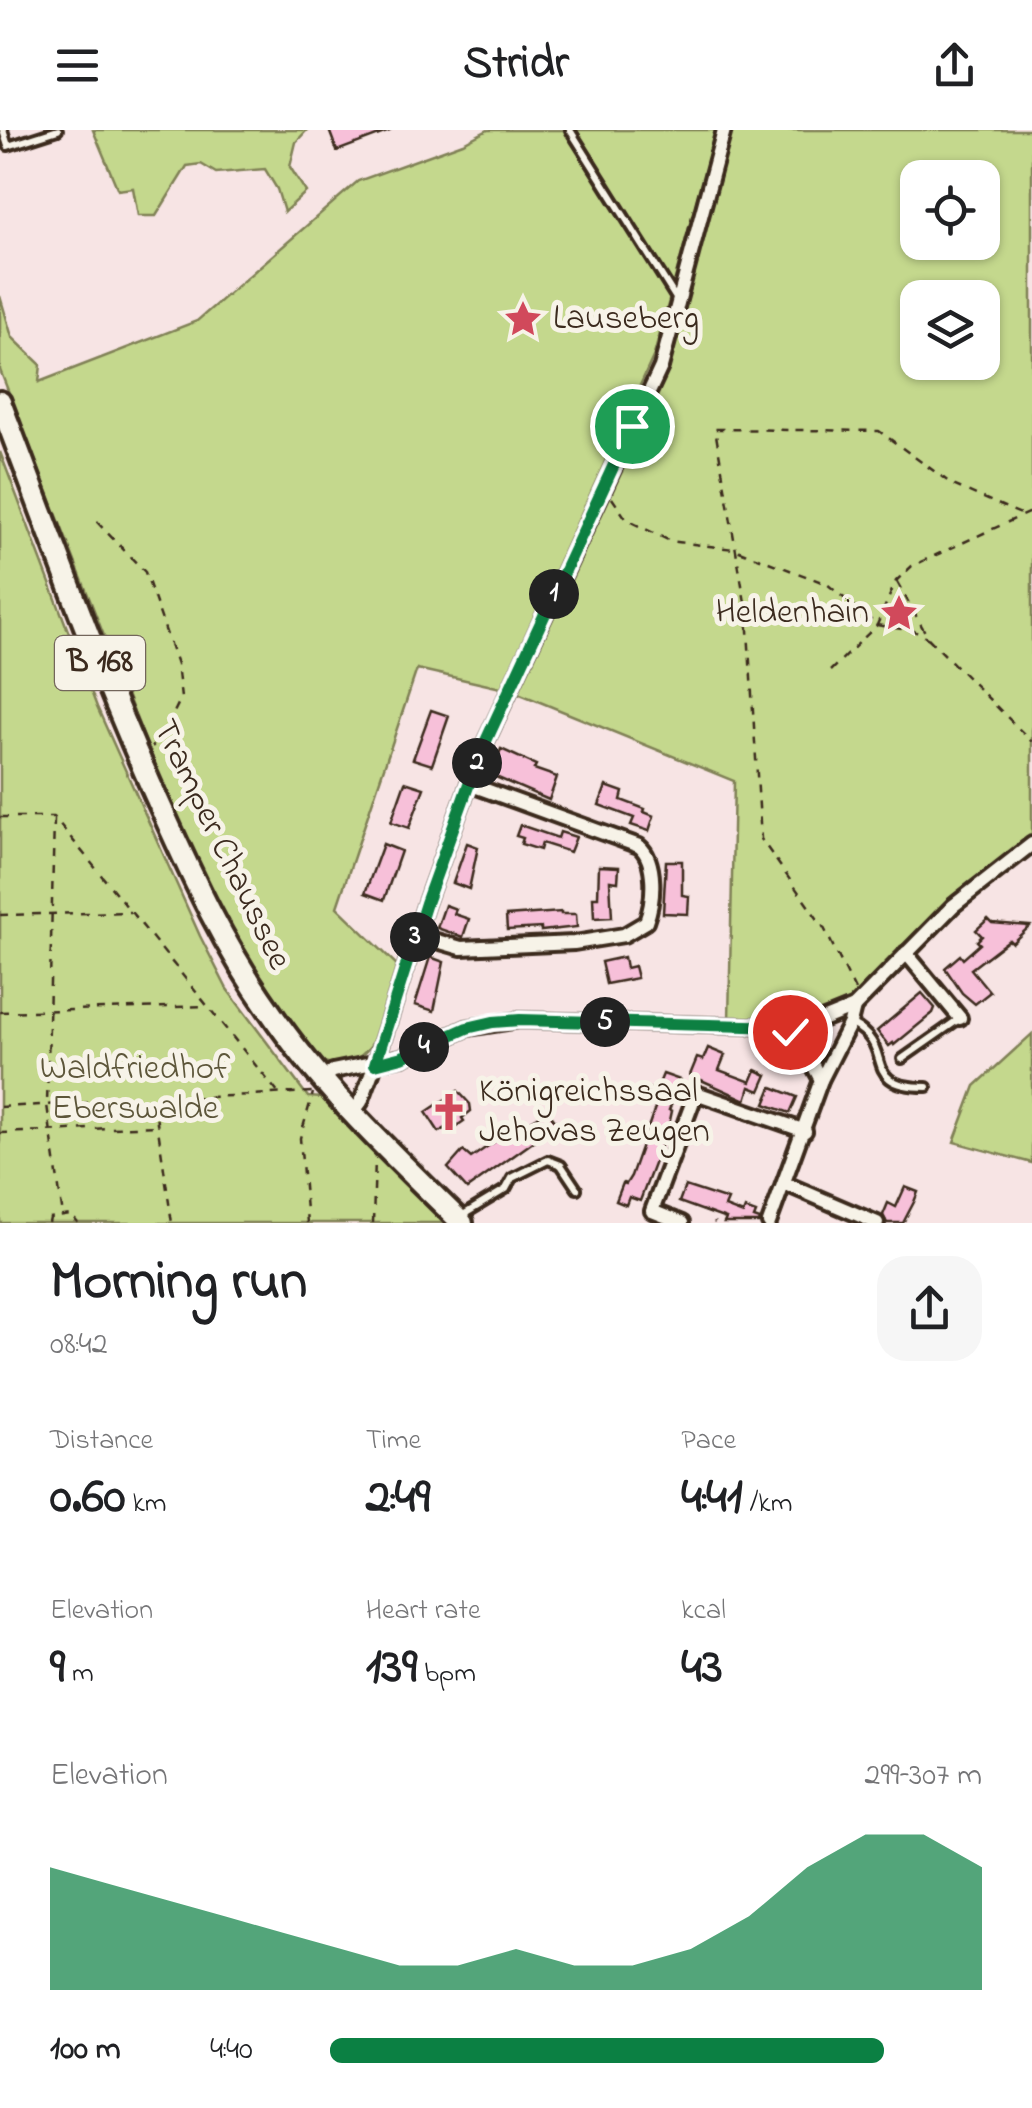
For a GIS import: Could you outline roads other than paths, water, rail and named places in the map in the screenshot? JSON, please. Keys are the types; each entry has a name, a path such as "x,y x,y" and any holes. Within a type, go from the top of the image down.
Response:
{"main road":[{"name":"Tramper Chaussee","path":"0,402 136,754 206,904 270,1013 323,1079"},
{"name":"B 168","path":"323,1079 352,1114 460,1221"}],"street":[{"path":"352,1114 361,1102 375,1064 479,756 661,367 724,130"},
{"path":"416,935 461,948 574,942 636,930 646,922 650,910 650,863 639,846 469,784"},
{"path":"769,1223 821,1080 857,1005 952,906 1032,844"},
{"path":"906,954 960,1018"},
{"path":"323,1079 333,1072 402,1057 467,1028 493,1022 786,1027 822,1020 857,1005"},
{"path":"786,1027 803,1046 821,1080"},
{"path":"682,1223 652,1212 696,1093 804,1131"},
{"path":"786,1184 876,1223"}],"lane":[{"path":"2,130 8,146 58,130"},
{"path":"570,130 680,305"},
{"path":"902,1059 960,1018"},
{"path":"850,1023 864,1030 874,1043 882,1073 890,1082 904,1087 927,1087"},
{"path":"460,1221 506,1189 512,1178 548,1160 561,1165 578,1189"}],"place":[{"name":"Lauseberg","path":"523,319"},
{"name":"Heldenhain","path":"899,613"},
{"name":"Königreichssaal Jehovas Zeugen","path":"449,1112"}],"park label":[{"name":"Waldfriedhof Eberswalde","path":"135,1089"}]}
